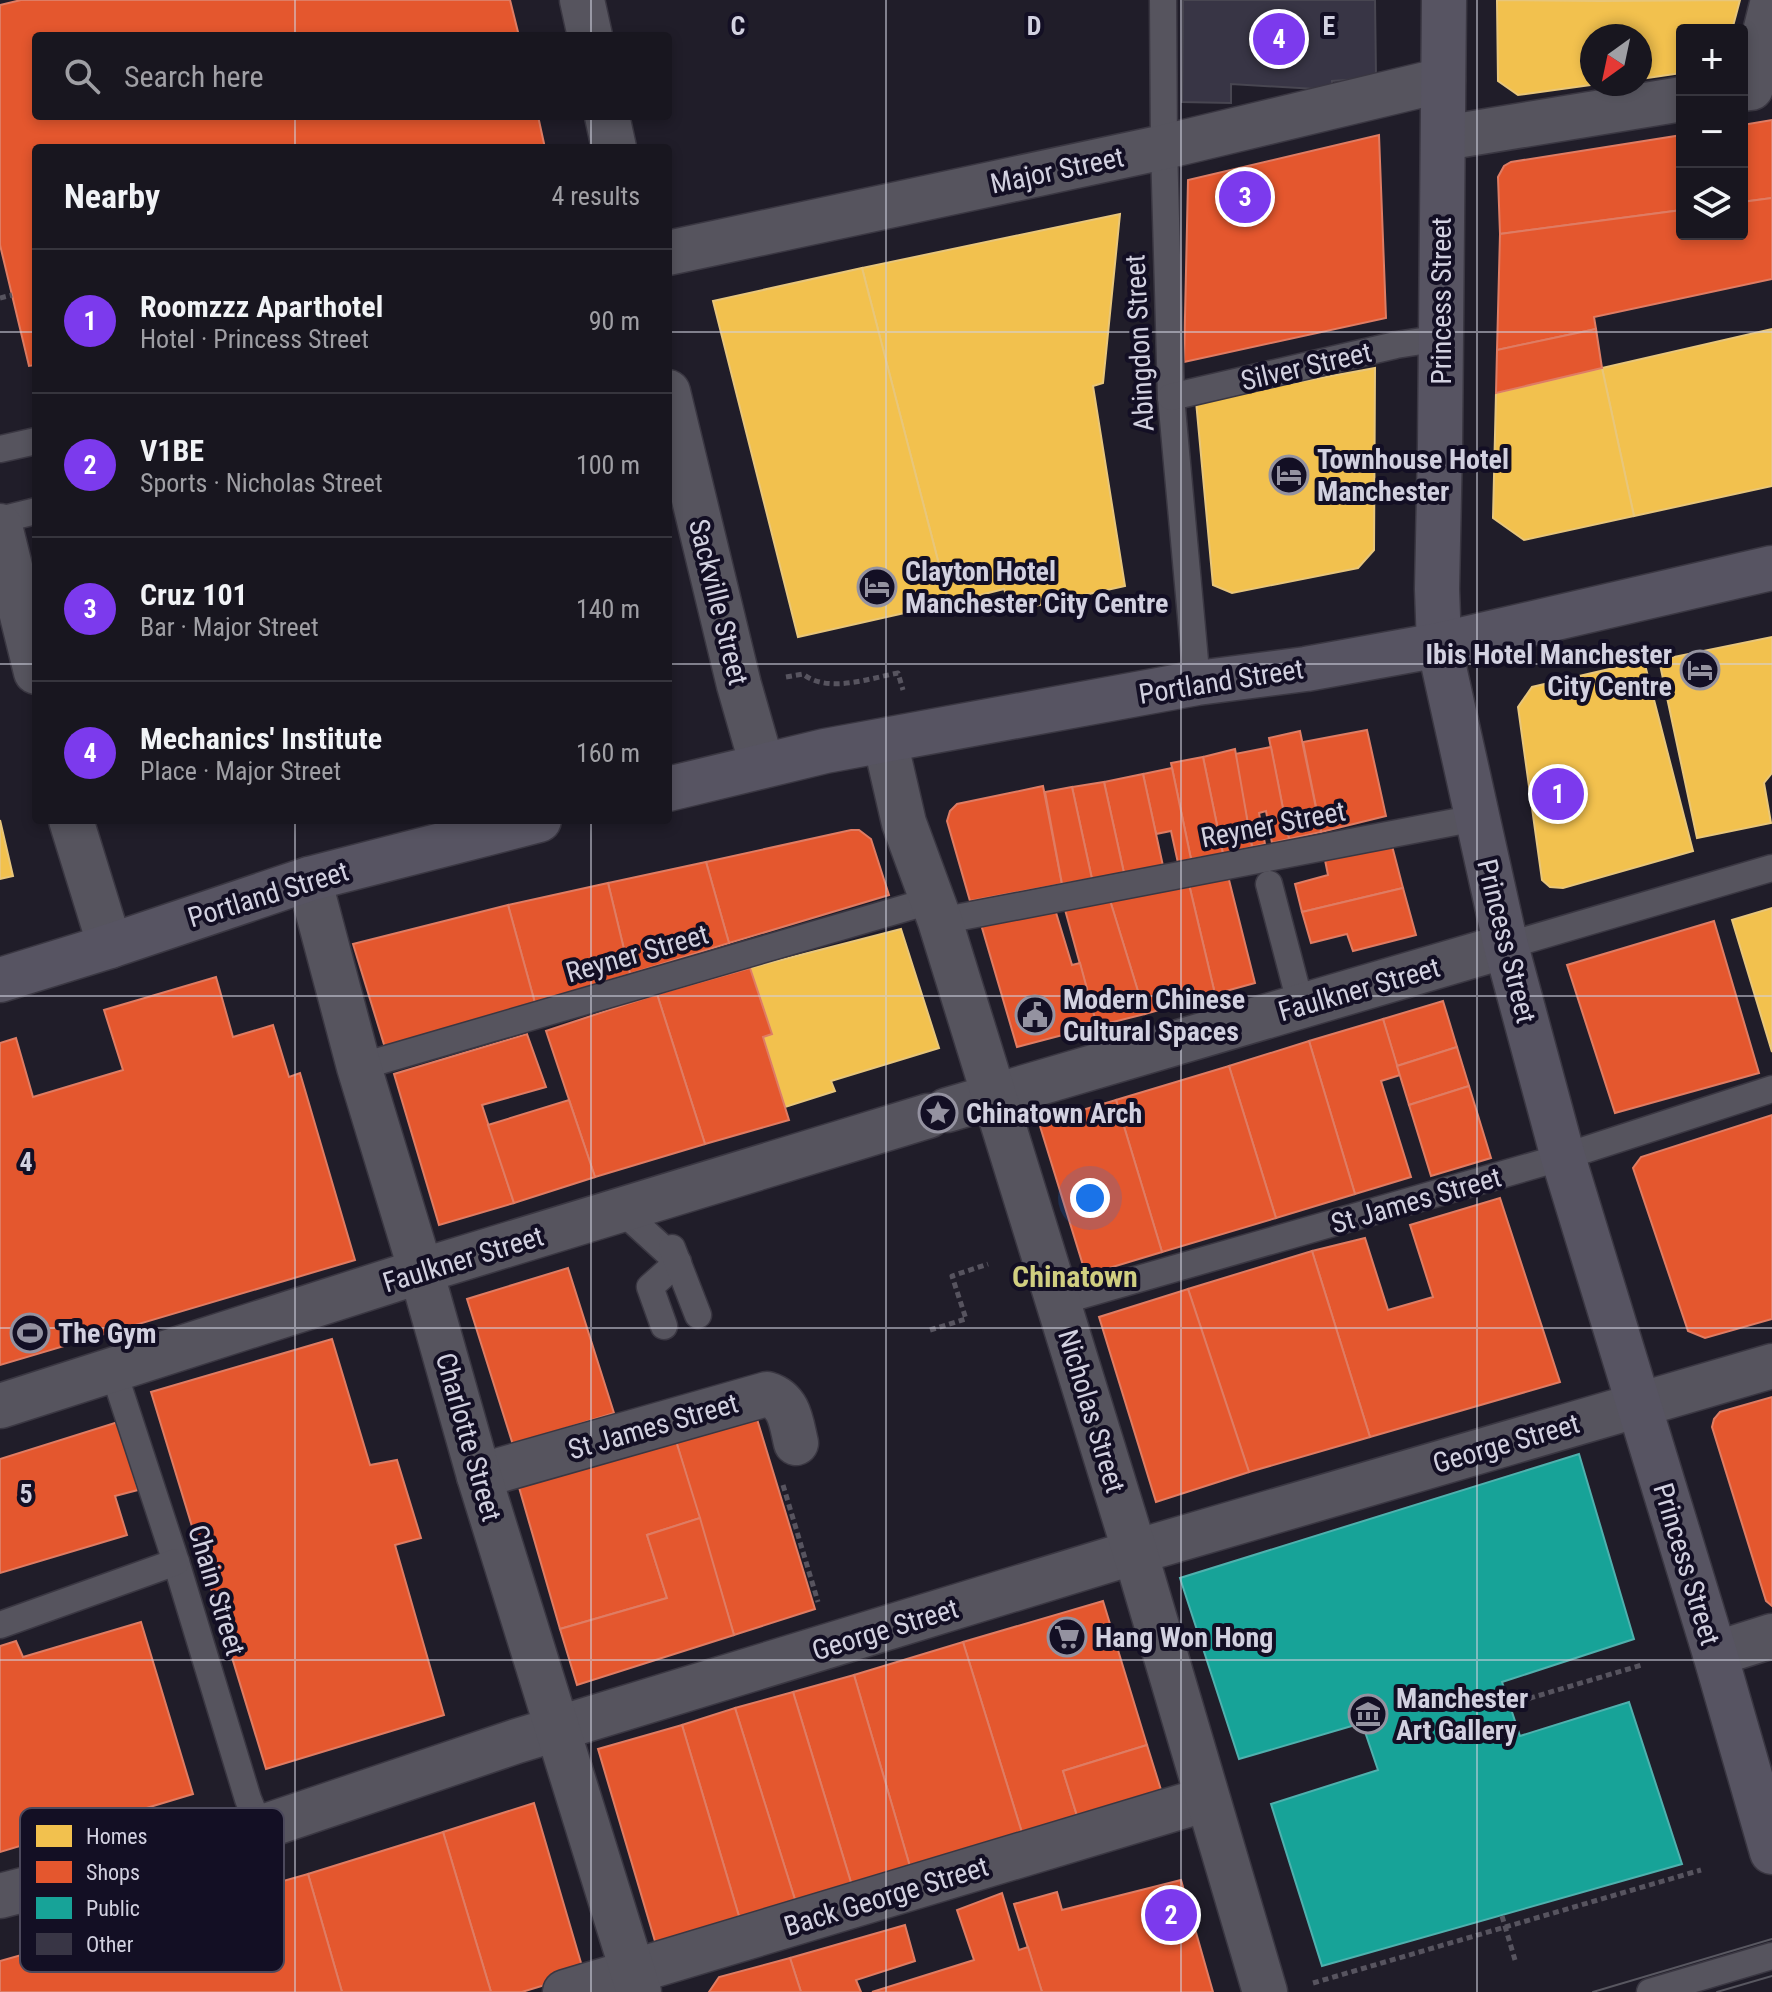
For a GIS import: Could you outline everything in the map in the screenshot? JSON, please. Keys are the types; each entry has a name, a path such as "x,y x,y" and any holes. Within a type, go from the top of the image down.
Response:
{"main road":[{"name":"Princess Street","path":"1444,0 1437,589 1439,645 1506,946 1563,1157 1715,1654 1772,1852"},
{"name":"Portland Street","path":"672,788 762,765 885,741 1197,683 1306,669 1439,645 1772,568"},
{"name":"Portland Street","path":"0,980 309,879 523,824"}],"street":[{"path":"582,0 589,32"},
{"path":"1748,88 1751,88 1772,4"},
{"name":"Major Street","path":"672,252 1164,147 1443,80"},
{"path":"1444,138 1676,100"},
{"path":"608,120 613,144"},
{"name":"Sackville Street","path":"672,409 739,685 762,765"},
{"path":"0,526 27,656"},
{"name":"Nicholas Street","path":"885,741 904,823 936,910 1058,1302 1265,1992"},
{"path":"72,824 110,946"},
{"name":"Charlotte Street","path":"309,879 359,1067 479,1476 636,1982"},
{"name":"Faulkner Street","path":"0,1406 421,1271 938,1113 1506,946"},
{"name":"George Street","path":"284,1820 556,1729 1135,1552 1772,1366"},
{"name":"St James Street","path":"479,1476 767,1394 778,1397 786,1406 796,1443"},
{"path":"1715,1654 1772,1636"},
{"name":"Back George Street","path":"565,1992 636,1982 1207,1799"},
{"name":"George Street","path":"0,1896 20,1891"}],"lane":[{"name":"Abingdon Street","path":"1163,0 1171,397 1197,683"},
{"name":"Silver Street","path":"1171,397 1396,345 1441,338"},
{"path":"0,449 32,442"},
{"path":"0,520 32,512"},
{"name":"Reyner Street","path":"359,1067 936,910 1476,818"},
{"name":"Faulkner Street","path":"1506,946 1772,868"},
{"path":"1269,884 1301,1006"},
{"name":"St James Street","path":"1058,1302 1563,1157 1772,1089"},
{"path":"637,1205 678,1262 698,1315"},
{"path":"664,1326 650,1287 678,1262"},
{"name":"Chain Street","path":"113,1370 252,1808"},
{"path":"0,1625 176,1562"},
{"path":"1650,1992 1772,1956"}],"path":[{"path":"0,298 12,295"},
{"path":"803,674 827,684 898,673"},
{"path":"930,1330 966,1319 952,1276 988,1264"},
{"path":"783,1484 830,1646"},
{"path":"1510,1704 1642,1665"},
{"path":"1313,1983 1701,1870"},
{"path":"1502,1916 1515,1960"}],"building: Homes":[{"path":"1497,0 1740,0 1734,24 1676,24 1676,74 1652,77 1652,24 1580,24 1580,86 1518,95 1498,81"},
{"path":"1120,214 1103,383 1093,386 1125,586 1012,611 1004,589 949,603 862,268"},
{"path":"862,268 949,603 798,637 713,301"},
{"path":"1772,329 1772,486 1634,516 1602,368"},
{"name":"Townhouse Hotel Manchester","path":"1375,368 1374,550 1358,568 1232,593 1213,585 1196,401"},
{"path":"1602,368 1634,516 1524,540 1493,518 1496,393"},
{"path":"1772,637 1772,773 1764,783 1771,823 1697,838 1659,660"},
{"path":"1644,661 1693,851 1563,888 1550,887 1542,880 1518,707 1532,687"},
{"path":"0,820 13,876 0,879"},
{"path":"1772,908 1772,1052 1732,920"},
{"path":"901,929 939,1048 831,1081 835,1091 785,1107 763,1037 772,1034 750,968"}],"building: Shops":[{"path":"21,0 510,0 518,32 32,32 32,120 539,120 544,144 32,144 32,366 29,366 0,245 0,5"},
{"path":"1772,120 1772,198 1748,201 1748,124"},
{"path":"1379,135 1386,318 1184,362 1188,180"},
{"path":"1676,136 1676,211 1500,234 1498,177 1504,166 1511,162"},
{"path":"1772,198 1772,279 1594,317 1596,329 1497,350 1500,234 1676,211 1676,240 1748,240 1748,201"},
{"path":"1596,329 1602,368 1496,393 1497,350"},
{"path":"1367,730 1386,816 1321,832 1303,742"},
{"path":"1300,731 1321,832 1289,839 1269,738"},
{"path":"1271,747 1289,839 1272,843 1266,811 1259,813 1265,844 1252,847 1235,754"},
{"path":"1235,749 1252,847 1223,854 1203,757"},
{"path":"1203,757 1223,854 1191,859 1171,763"},
{"path":"1172,768 1191,859 1178,863 1171,831 1156,834 1143,774"},
{"path":"1143,774 1163,866 1124,873 1104,782"},
{"path":"1104,782 1124,873 1092,879 1072,787"},
{"path":"1043,786 1062,884 970,901 947,821 950,811 957,804"},
{"path":"1072,787 1092,879 1062,884 1045,792"},
{"path":"859,830 871,839 889,895 729,943 706,862"},
{"path":"1390,838 1403,888 1302,912 1295,884 1328,875 1324,855"},
{"path":"706,862 729,943 630,974 608,883"},
{"path":"1227,872 1255,983 1215,994 1188,880"},
{"path":"1188,880 1215,994 1145,1014 1109,897"},
{"path":"608,883 630,974 535,1003 508,905"},
{"path":"1403,888 1416,935 1353,951 1347,934 1311,943 1302,912"},
{"path":"1109,897 1145,1014 1097,1026 1064,906"},
{"path":"508,905 535,1003 386,1051 353,944"},
{"path":"1054,906 1072,965 1080,963 1097,1026 1017,1047 980,921"},
{"path":"1714,921 1759,1073 1615,1113 1567,965"},
{"path":"750,968 772,1034 763,1037 789,1120 705,1144 657,994"},
{"path":"216,977 233,1037 273,1025 289,1077 300,1073 355,1260 0,1365 0,1043 16,1038 33,1097 123,1070 104,1010"},
{"path":"657,994 705,1144 595,1177 546,1031"},
{"path":"1443,1001 1457,1047 1397,1066 1383,1019"},
{"path":"1383,1019 1400,1075 1381,1081 1411,1177 1355,1194 1309,1041"},
{"path":"527,1034 546,1087 482,1105 514,1203 439,1225 394,1074"},
{"path":"1309,1041 1355,1194 1276,1218 1229,1066"},
{"path":"1457,1047 1469,1086 1409,1105 1397,1066"},
{"path":"1229,1066 1276,1218 1162,1252 1116,1100"},
{"path":"1469,1086 1491,1158 1431,1176 1409,1105"},
{"path":"569,1100 595,1177 514,1203 488,1125"},
{"path":"1116,1100 1162,1252 1086,1275 1039,1123"},
{"path":"1772,1115 1772,1319 1705,1338 1688,1331 1633,1168 1641,1157"},
{"path":"1500,1198 1560,1382 1370,1437 1312,1251 1365,1238 1388,1310 1433,1297 1410,1225"},
{"path":"1312,1251 1370,1437 1249,1472 1188,1289"},
{"path":"568,1268 614,1413 513,1445 467,1299"},
{"path":"1188,1289 1249,1472 1156,1502 1099,1317"},
{"path":"332,1339 370,1465 397,1460 421,1538 395,1545 444,1715 266,1769 151,1392"},
{"path":"1772,1397 1772,1606 1766,1601 1712,1427 1720,1412"},
{"path":"757,1419 815,1609 734,1635 676,1441"},
{"path":"118,1422 138,1490 115,1496 127,1535 0,1573 0,1459"},
{"path":"676,1441 700,1518 647,1535 667,1598 560,1629 518,1484"},
{"path":"700,1518 734,1635 577,1685 560,1629 667,1598 647,1535"},
{"path":"1103,1601 1147,1745 1063,1771 1078,1819 1023,1836 963,1642"},
{"path":"141,1622 193,1794 146,1808 20,1808 20,1846 0,1852 0,1646 16,1641 23,1657"},
{"path":"963,1642 1023,1836 911,1870 854,1675"},
{"path":"854,1675 911,1870 853,1889 793,1692"},
{"path":"793,1692 853,1889 797,1906 735,1708"},
{"path":"735,1708 797,1906 741,1923 682,1725"},
{"path":"682,1725 741,1923 657,1948 598,1749"},
{"path":"1147,1745 1162,1793 1078,1819 1063,1771"},
{"path":"534,1803 584,1973 522,1992 491,1992 443,1832"},
{"path":"443,1832 491,1992 342,1992 308,1874"},
{"path":"308,1874 342,1992 0,1992 0,1961 20,1955 20,1972 284,1972 284,1881"},
{"path":"1181,1880 1213,1992 1042,1992 1014,1904 1057,1892 1062,1910"},
{"path":"1002,1893 1019,1950 1028,1947 1042,1992 872,1992 974,1960 957,1910"},
{"path":"905,1925 915,1961 856,1980 861,1992 801,1992 790,1958"},
{"path":"790,1958 801,1992 709,1992 719,1977"}],"building: Public":[{"name":"Manchester Art Gallery","path":"1579,1454 1634,1639 1502,1682 1520,1736 1629,1702 1682,1864 1322,1966 1271,1804 1378,1770 1362,1723 1239,1759 1180,1578"}],"building: Other":[{"path":"1183,0 1375,0 1376,78 1332,81 1332,90 1231,84 1231,103 1182,102"}],"tram line":[{"path":"1593,1992 1772,1939"},
{"path":"1717,1992 1772,1976"}],"place":[{"name":"Mechanics' Institute","path":"1279,39"},
{"name":"Cruz 101","path":"1245,197"},
{"name":"Townhouse Hotel Manchester","path":"1289,475"},
{"name":"Clayton Hotel Manchester City Centre","path":"877,587"},
{"name":"Ibis Hotel Manchester City Centre","path":"1700,670"},
{"name":"Roomzzz Aparthotel","path":"1558,794"},
{"name":"Modern Chinese Cultural Spaces","path":"1035,1015"},
{"name":"Chinatown Arch","path":"938,1113"},
{"name":"The Gym","path":"30,1333"},
{"name":"Hang Won Hong","path":"1067,1637"},
{"name":"Manchester Art Gallery","path":"1368,1714"},
{"name":"V1BE","path":"1171,1915"}],"district":[{"name":"Chinatown","path":"1075,1277"}]}
